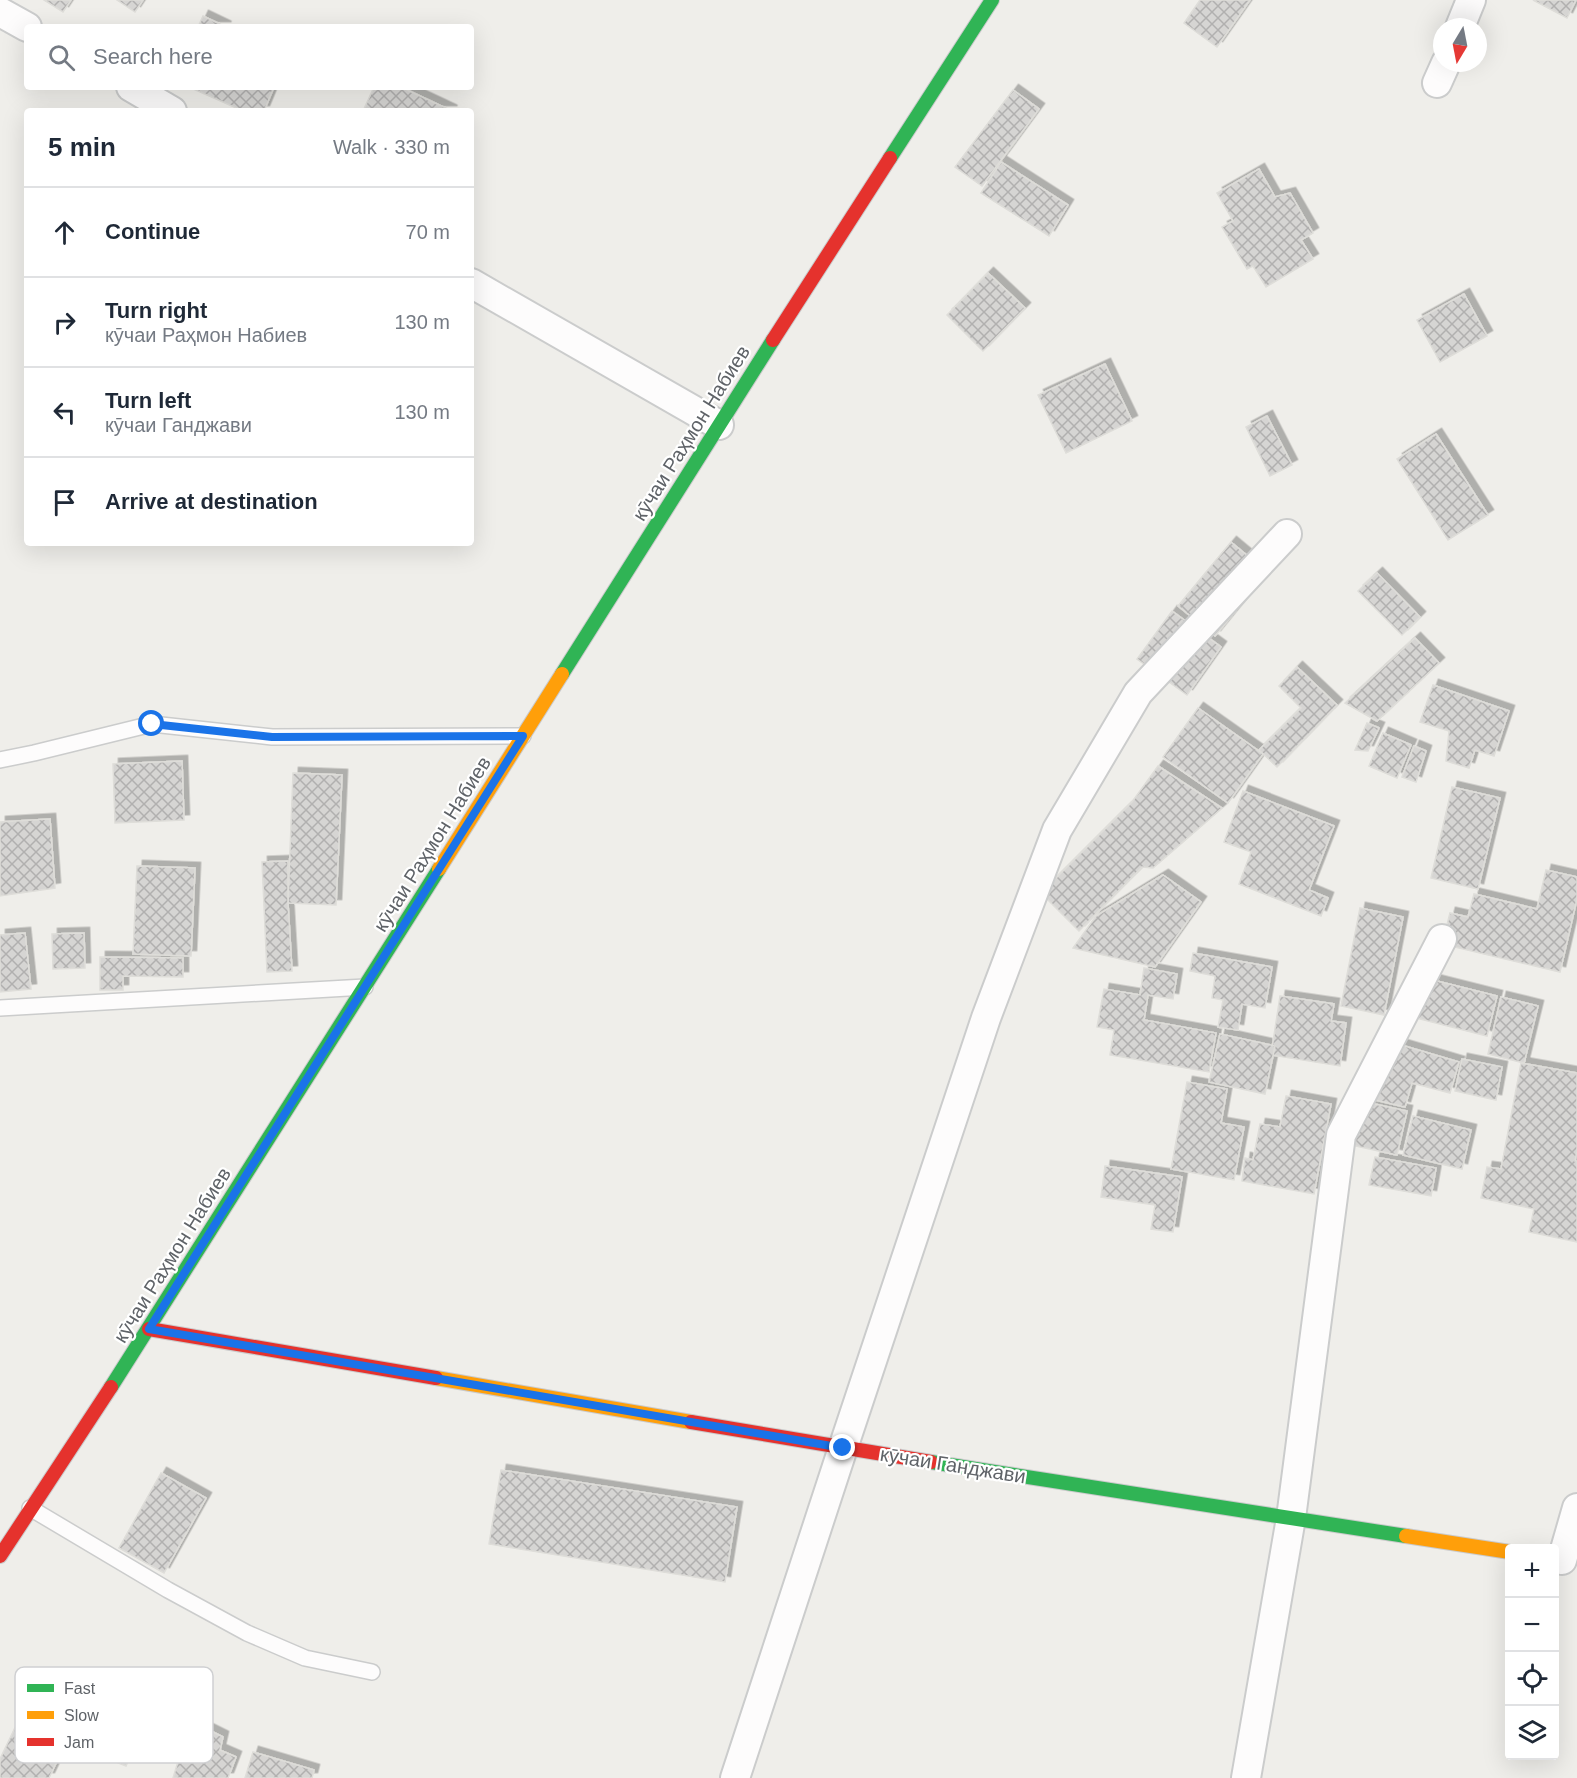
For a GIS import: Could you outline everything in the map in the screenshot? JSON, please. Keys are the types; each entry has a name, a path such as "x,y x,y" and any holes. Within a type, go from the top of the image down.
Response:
{"street":[{"name":"кӯчаи Раҳмон Набиев","path":"0,1556 149,1329 719,425 992,0"},
{"path":"1464,18 1471,0"},
{"path":"0,12 24,25"},
{"path":"136,90 167,108"},
{"path":"474,285 719,425"},
{"path":"735,1778 986,1018 1057,830 1138,693 1287,534"},
{"path":"1246,1778 1291,1518 1341,1135 1442,939"},
{"name":"кӯчаи Ганджави","path":"149,1329 843,1448 1505,1551"},
{"path":"1564,1561 1577,1508"}],"lane":[{"path":"0,760 152,724 272,737 523,736"},
{"path":"0,1008 365,987"},
{"path":"30,1508 168,1590 247,1633 306,1658 372,1672"}],"building":[{"path":"44,0 71,0 63,12"},
{"path":"117,0 143,0 135,12"},
{"path":"1200,0 1250,0 1217,47 1184,23"},
{"path":"1533,0 1576,0 1567,18"},
{"path":"203,16 220,24 199,24"},
{"path":"196,90 273,90 265,108 236,108"},
{"path":"373,90 407,90 446,108 364,108"},
{"path":"1013,90 1039,109 982,186 955,167"},
{"path":"1001,162 1068,205 1049,236 981,193"},
{"path":"1259,169 1275,197 1290,193 1313,233 1301,240 1313,259 1266,287 1253,266 1247,269 1222,227 1233,221 1217,193"},
{"path":"988,273 1025,308 983,351 947,315"},
{"path":"1464,294 1487,336 1440,362 1417,320"},
{"path":"1105,364 1132,421 1066,453 1038,395"},
{"path":"1267,416 1292,465 1270,476 1246,427"},
{"path":"1436,434 1488,515 1448,540 1397,459"},
{"path":"1231,542 1267,572 1215,636 1178,606"},
{"path":"1377,573 1420,617 1402,635 1358,591"},
{"path":"1172,611 1221,647 1187,695 1137,659"},
{"path":"1415,638 1439,663 1377,721 1345,703"},
{"path":"1297,667 1337,705 1277,767 1259,750 1301,708 1279,686"},
{"path":"1433,685 1509,711 1494,756 1475,750 1469,768 1446,761 1449,731 1420,722"},
{"path":"1198,708 1263,754 1228,803 1163,757"},
{"path":"1367,723 1379,728 1368,751 1355,750"},
{"path":"1383,733 1411,745 1397,778 1369,766"},
{"path":"1414,746 1426,751 1416,782 1402,777"},
{"path":"182,761 184,820 115,823 113,764"},
{"path":"1158,766 1222,808 1153,868 1142,867 1079,931 1041,893 1132,802"},
{"path":"293,773 342,775 336,905 288,903"},
{"path":"1452,787 1500,798 1478,889 1431,878"},
{"path":"1243,791 1334,826 1309,890 1328,898 1321,916 1239,884 1251,852 1224,842"},
{"path":"50,819 55,888 0,896 0,822"},
{"path":"288,861 292,971 267,972 262,862"},
{"path":"137,866 195,868 191,956 133,954"},
{"path":"1546,870 1577,877 1577,899 1560,972 1442,944 1450,913 1468,917 1474,894 1537,909"},
{"path":"1163,875 1201,902 1155,967 1073,948 1096,916"},
{"path":"1360,908 1403,917 1384,1015 1341,1006"},
{"path":"25,933 31,989 0,992 0,935"},
{"path":"84,933 85,968 53,969 52,934"},
{"path":"1193,953 1272,967 1265,1008 1242,1004 1238,1030 1218,1027 1223,1000 1212,998 1215,976 1190,971"},
{"path":"100,957 183,958 183,977 123,976 123,990 100,990"},
{"path":"1144,968 1177,974 1173,999 1148,995 1144,1020 1216,1033 1209,1072 1110,1055 1114,1030 1097,1027 1104,989 1140,995"},
{"path":"1425,978 1497,996 1487,1036 1416,1018"},
{"path":"1280,996 1334,1004 1331,1021 1346,1023 1340,1066 1271,1055"},
{"path":"1501,997 1538,1006 1524,1063 1488,1054"},
{"path":"1220,1034 1275,1046 1265,1094 1209,1082"},
{"path":"1391,1042 1459,1062 1450,1093 1412,1083 1405,1107 1375,1100"},
{"path":"1462,1059 1502,1067 1496,1100 1455,1091"},
{"path":"1521,1063 1577,1073 1575,1161 1577,1161 1577,1242 1529,1232 1534,1209 1481,1198 1487,1167 1501,1169"},
{"path":"1187,1082 1227,1089 1221,1123 1244,1127 1234,1180 1171,1169"},
{"path":"1286,1096 1331,1104 1314,1194 1242,1181 1245,1158 1253,1160 1260,1124 1280,1127"},
{"path":"1361,1101 1407,1111 1397,1155 1351,1145"},
{"path":"1413,1116 1471,1130 1462,1169 1403,1155"},
{"path":"1375,1157 1436,1168 1431,1196 1369,1185"},
{"path":"1105,1166 1182,1177 1173,1232 1151,1229 1155,1205 1101,1197"},
{"path":"501,1470 737,1507 725,1582 489,1544"},
{"path":"161,1473 206,1498 164,1573 119,1548"},
{"path":"15,1728 15,1763 56,1763 49,1778 0,1778 0,1759"},
{"path":"213,1732 223,1737 220,1750 236,1757 228,1778 173,1778 178,1763 213,1763"},
{"path":"253,1752 314,1770 312,1778 245,1778"}],"traffic: fast":[{"path":"890,158 992,0"},
{"path":"562,674 773,340"},
{"path":"111,1387 439,869"},
{"path":"931,1462 1406,1536"}],"traffic: slow":[{"path":"439,869 562,674"},
{"path":"436,1378 691,1422"},
{"path":"1406,1536 1505,1551"}],"traffic: jam":[{"path":"773,340 890,158"},
{"path":"149,1329 436,1378"},
{"path":"0,1556 111,1387"},
{"path":"691,1422 931,1462"}],"route":[{"path":"152,724 272,737 523,736 149,1329 843,1448"}]}
